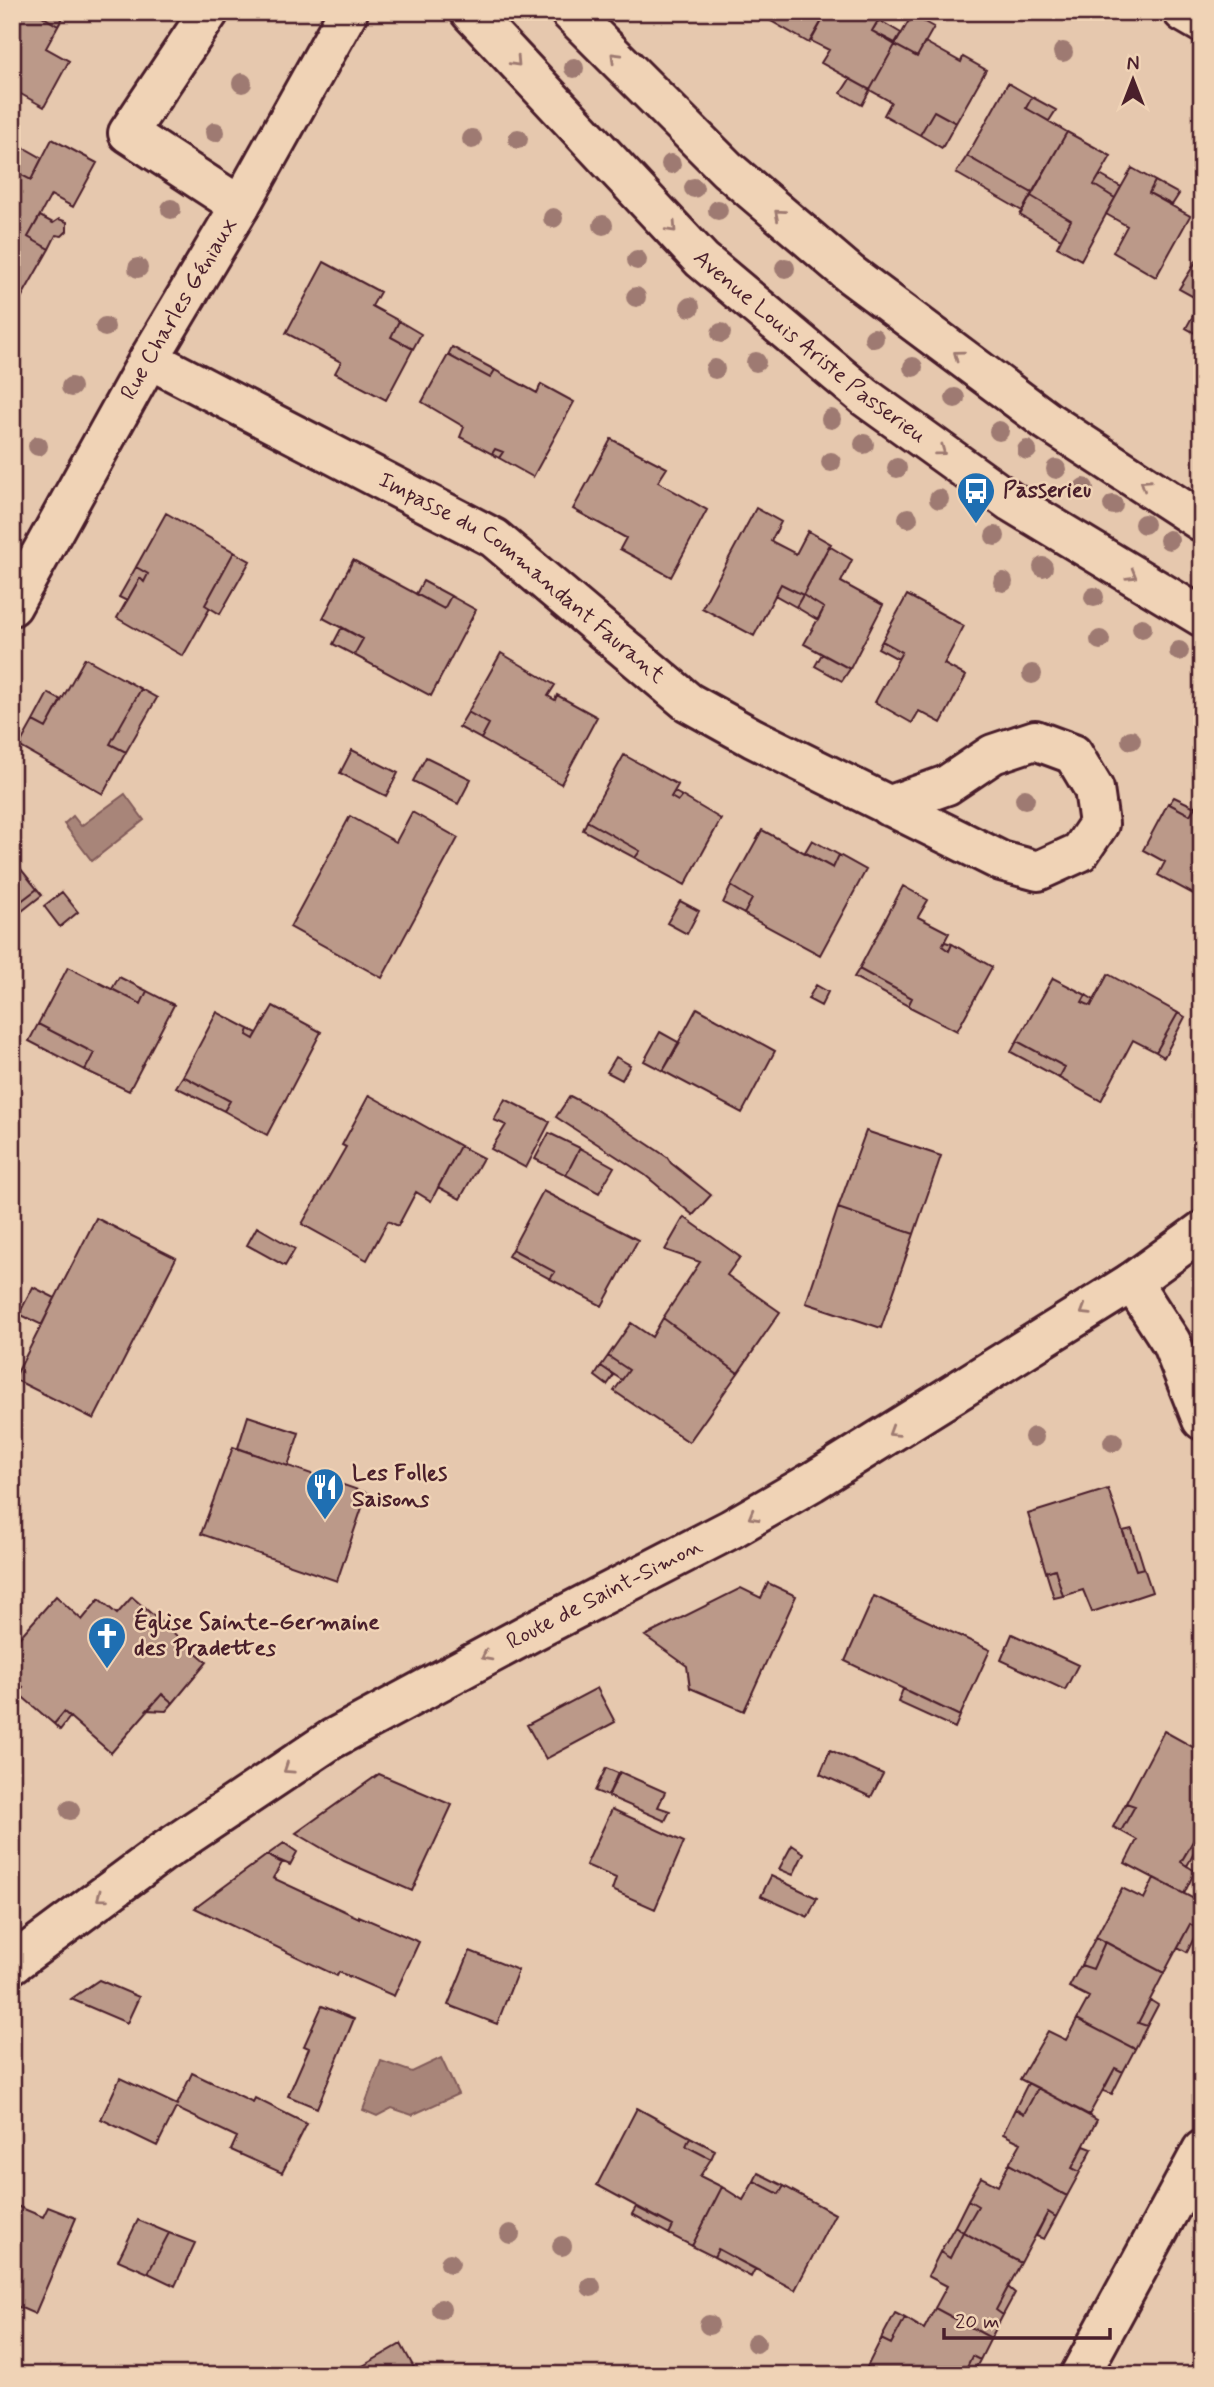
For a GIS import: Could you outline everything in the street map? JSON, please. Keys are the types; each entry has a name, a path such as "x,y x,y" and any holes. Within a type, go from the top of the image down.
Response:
{"street":[{"path":"209,12 128,134 240,206"},
{"name":"Rue Charles Géniaux","path":"18,584 240,206 348,12"},
{"name":"Avenue Louis Ariste Passerieu","path":"470,12 702,260 865,397 1011,502 1202,617"},
{"path":"570,12 727,169 849,274 1047,421 1202,522"},
{"path":"1183,12 1202,23"},
{"name":"Impasse du Commandant Faurant","path":"149,359 494,538 688,702 888,806 1001,861 1038,871 1080,852 1099,824 1094,789 1073,754 1035,740 993,754 947,785 888,806"},
{"name":"Route de Saint-Simon","path":"18,1948 332,1739 731,1529 812,1482 1132,1282 1202,1231"},
{"path":"1132,1282 1171,1342 1202,1420"},
{"path":"1080,2375 1202,2150"}],"shaded area":[{"path":"125,794 144,820 92,861 64,824 73,816 81,826"},
{"path":"441,2058 458,2094 412,2115 392,2108 377,2116 363,2110 381,2061 412,2072"}],"building":[{"path":"12,12 66,12 46,48 69,61 44,107 12,89"},
{"path":"66,12 58,26 39,14"},
{"path":"769,12 827,12 809,43 766,18"},
{"path":"827,12 883,12 872,31 895,45 870,90 821,63 829,50 811,41"},
{"path":"912,15 934,27 917,57 895,45"},
{"path":"879,20 901,33 895,43 872,31"},
{"path":"925,42 961,62 963,57 986,70 956,123 934,111 920,135 884,115 891,102 870,90 895,45 917,57"},
{"path":"850,79 870,90 862,105 841,93"},
{"path":"1008,83 1032,97 1026,108 1067,132 1032,193 967,156"},
{"path":"1032,97 1056,110 1049,121 1026,108"},
{"path":"934,111 956,123 942,148 920,135"},
{"path":"1067,132 1111,156 1094,185 1115,198 1081,260 1057,247 1071,220 1031,196"},
{"path":"52,139 97,163 73,207 51,195 28,237 49,249 12,314 12,170 31,180"},
{"path":"21,146 42,158 31,180 12,170 12,161"},
{"path":"967,156 1032,193 1022,211 956,173"},
{"path":"1132,168 1155,181 1149,193 1190,216 1156,277 1113,252 1127,226 1106,214"},
{"path":"1100,175 1121,187 1115,198 1094,185"},
{"path":"1155,181 1179,194 1172,205 1149,193"},
{"path":"1031,196 1071,220 1061,239 1020,215"},
{"path":"40,216 53,223 59,219 67,222 67,231 62,236 56,235 49,249 28,237"},
{"path":"1202,252 1202,337 1186,328 1201,301 1179,289"},
{"path":"324,262 380,292 372,306 399,321 391,337 413,349 386,400 335,373 341,362 286,333"},
{"path":"399,321 421,334 413,349 391,337"},
{"path":"452,347 495,370 490,378 448,355"},
{"path":"448,355 490,378 495,370 537,393 541,384 574,402 533,477 499,458 503,452 495,449 492,454 460,437 464,427 422,402"},
{"path":"611,439 667,468 658,482 707,510 671,577 620,549 626,538 573,509"},
{"path":"495,449 503,452 499,458 492,454"},
{"path":"756,508 781,522 771,541 796,554 808,531 831,544 803,595 781,584 754,636 702,608"},
{"path":"166,513 234,552 205,605 210,608 183,656 117,618 140,578 144,582 148,574 136,567"},
{"path":"829,546 852,560 841,582 883,605 850,669 804,644 824,608 803,595"},
{"path":"234,552 250,561 220,614 205,605"},
{"path":"353,560 444,609 451,596 476,610 431,696 354,655 363,639 323,618"},
{"path":"136,567 148,574 144,582 140,578 127,601 119,597"},
{"path":"423,581 451,596 444,609 416,594"},
{"path":"781,584 803,595 796,607 775,595"},
{"path":"803,595 824,608 818,620 796,607"},
{"path":"907,595 964,626 944,664 966,676 941,723 919,711 912,723 875,702 902,652 882,641"},
{"path":"342,627 363,639 354,655 333,644"},
{"path":"882,641 902,652 898,659 878,648"},
{"path":"501,653 555,685 548,696 555,700 557,695 597,717 561,784 481,739 489,724 468,712"},
{"path":"822,654 850,669 842,681 815,666"},
{"path":"85,658 141,689 110,744 126,752 103,794 19,746 33,721 46,728"},
{"path":"141,689 157,698 126,752 110,744"},
{"path":"48,693 61,700 46,728 33,721"},
{"path":"468,712 489,724 481,739 459,727"},
{"path":"352,750 398,773 386,796 340,773"},
{"path":"624,755 678,785 671,797 678,801 682,796 721,819 685,885 635,858 640,851 587,821"},
{"path":"426,757 471,779 458,804 413,781"},
{"path":"675,792 682,796 678,801 671,797"},
{"path":"1202,794 1202,883 1195,895 1158,875 1165,862 1143,850 1168,803 1190,815"},
{"path":"1174,797 1195,807 1190,815 1169,804"},
{"path":"412,812 458,838 382,978 290,927 350,816 396,842"},
{"path":"587,821 640,851 635,858 583,830"},
{"path":"762,830 833,868 839,855 866,870 820,955 744,914 752,899 731,886"},
{"path":"812,840 839,855 833,868 805,852"},
{"path":"12,858 37,889 12,908"},
{"path":"731,886 752,899 744,914 723,903"},
{"path":"903,886 928,900 918,917 949,933 942,946 949,951 952,944 992,967 957,1031 908,1006 912,998 859,969"},
{"path":"37,889 42,895 12,919 12,908"},
{"path":"62,892 78,912 60,927 44,906"},
{"path":"680,901 699,911 687,934 667,923"},
{"path":"945,942 952,944 949,951 942,946"},
{"path":"68,967 141,1004 147,991 174,1005 129,1091 85,1070 94,1053 38,1024"},
{"path":"859,969 912,998 908,1006 854,977"},
{"path":"1108,974 1178,1013 1156,1052 1133,1040 1101,1101 1059,1078 1065,1067 1017,1041 1053,978 1086,995 1082,1002 1091,1006"},
{"path":"119,977 147,991 141,1004 112,989"},
{"path":"816,985 828,992 821,1006 808,999"},
{"path":"1086,995 1094,1000 1091,1006 1082,1002"},
{"path":"273,1006 321,1032 267,1135 224,1111 230,1101 183,1076 217,1012 249,1029 247,1035 254,1039"},
{"path":"697,1008 775,1051 742,1113 663,1071"},
{"path":"1178,1013 1185,1017 1164,1057 1156,1052"},
{"path":"38,1024 94,1053 85,1070 29,1041"},
{"path":"249,1029 257,1033 254,1039 247,1035"},
{"path":"660,1032 680,1043 663,1071 644,1061"},
{"path":"1017,1041 1065,1067 1059,1078 1011,1052"},
{"path":"616,1057 630,1065 622,1080 607,1072"},
{"path":"183,1076 230,1101 224,1111 176,1087"},
{"path":"369,1095 460,1146 431,1201 416,1192 398,1226 388,1221 367,1260 302,1224 346,1147 342,1145"},
{"path":"570,1096 595,1109 667,1157 711,1195 693,1215 645,1175 556,1117"},
{"path":"505,1099 550,1122 526,1168 491,1149 506,1125 494,1120"},
{"path":"866,1131 941,1156 914,1234 838,1208"},
{"path":"549,1133 580,1148 566,1175 535,1159"},
{"path":"460,1146 483,1158 460,1199 438,1187"},
{"path":"580,1148 614,1167 599,1193 566,1175"},
{"path":"543,1191 638,1240 602,1306 550,1279 555,1272 512,1249"},
{"path":"838,1208 914,1234 881,1328 806,1303"},
{"path":"684,1217 740,1257 727,1275 780,1312 738,1373 663,1318 700,1262 665,1250"},
{"path":"96,1218 176,1258 94,1419 14,1379"},
{"path":"257,1227 295,1249 285,1266 247,1245"},
{"path":"512,1249 555,1272 550,1279 508,1256"},
{"path":"33,1287 55,1298 42,1325 19,1314"},
{"path":"663,1318 738,1373 689,1442 614,1391 629,1370 608,1356 631,1323 652,1337"},
{"path":"608,1356 629,1370 622,1380 601,1366"},
{"path":"601,1366 614,1375 607,1385 595,1376"},
{"path":"248,1416 299,1433 288,1466 238,1448"},
{"path":"233,1447 367,1493 337,1581 201,1534"},
{"path":"1108,1489 1136,1570 1144,1568 1152,1592 1092,1612 1083,1590 1063,1596 1055,1569 1046,1572 1028,1514"},
{"path":"1132,1529 1144,1568 1136,1570 1123,1531"},
{"path":"1055,1569 1063,1596 1054,1598 1046,1572"},
{"path":"768,1583 796,1596 744,1711 690,1688 687,1666 645,1636 741,1588 761,1598"},
{"name":"Église Sainte-Germaine des Pradettes","path":"56,1596 82,1620 99,1599 117,1614 132,1597 207,1662 173,1703 162,1694 111,1753 64,1712 54,1724 18,1693 23,1687 12,1678 12,1646"},
{"path":"874,1596 990,1650 960,1716 845,1661"},
{"path":"1012,1634 1078,1665 1065,1690 1001,1660"},
{"path":"12,1678 23,1687 18,1693 12,1688"},
{"path":"597,1688 615,1722 546,1759 527,1725"},
{"path":"903,1689 960,1716 955,1728 898,1702"},
{"path":"162,1694 173,1703 166,1711 147,1710"},
{"path":"64,1712 70,1717 60,1730 54,1724"},
{"path":"1164,1731 1202,1752 1202,1827 1181,1862 1195,1871 1184,1894 1125,1863 1137,1840 1121,1831 1135,1806 1126,1803"},
{"path":"830,1750 883,1774 871,1797 820,1774"},
{"path":"606,1768 618,1773 608,1796 595,1791"},
{"path":"620,1772 665,1792 658,1807 670,1811 665,1821 608,1796"},
{"path":"379,1774 452,1805 412,1891 344,1861 296,1833"},
{"path":"1126,1803 1135,1806 1121,1831 1113,1827"},
{"path":"612,1809 684,1842 655,1909 612,1890 616,1878 586,1865"},
{"path":"1201,1827 1202,1838 1187,1866 1181,1862"},
{"path":"284,1843 297,1852 290,1865 267,1855"},
{"path":"792,1845 804,1853 793,1875 779,1869"},
{"path":"267,1855 282,1863 273,1878 359,1918 419,1942 394,1996 339,1972 337,1976 195,1908"},
{"path":"771,1876 817,1898 808,1917 761,1896"},
{"path":"1154,1878 1202,1903 1202,1923 1198,1930 1190,1924 1164,1973 1096,1937 1122,1888 1144,1899"},
{"path":"1190,1924 1198,1930 1187,1952 1178,1947"},
{"path":"1096,1937 1105,1942 1093,1969 1081,1965"},
{"path":"1105,1942 1164,1973 1138,2023 1147,2026 1135,2049 1077,2019 1089,1997 1069,1987 1081,1965 1093,1969"},
{"path":"470,1951 518,1970 497,2024 448,2005"},
{"path":"99,1980 139,1997 127,2023 71,1999"},
{"path":"1150,2000 1158,2005 1147,2026 1138,2023"},
{"path":"322,2006 354,2019 317,2108 288,2096 309,2048 304,2046"},
{"path":"1077,2019 1135,2049 1123,2072 1115,2068 1089,2115 1020,2079 1048,2031 1066,2040"},
{"path":"1115,2068 1123,2072 1112,2094 1103,2091"},
{"path":"192,2073 253,2102 255,2098 307,2124 282,2173 231,2150 237,2137 176,2108 157,2146 101,2119 120,2078 177,2105"},
{"path":"1028,2083 1038,2088 1024,2114 1015,2109"},
{"path":"1038,2088 1097,2120 1072,2168 1080,2172 1067,2196 1009,2164 1021,2143 1003,2134 1015,2109 1024,2114"},
{"path":"637,2108 690,2137 686,2146 711,2159 700,2176 722,2187 692,2246 669,2234 673,2226 597,2185"},
{"path":"690,2137 715,2150 711,2159 686,2146"},
{"path":"1084,2146 1092,2149 1080,2172 1072,2168"},
{"path":"1009,2164 1067,2196 1056,2217 1048,2212 1021,2263 963,2232 978,2206 968,2200 981,2177 998,2186"},
{"path":"758,2173 784,2186 779,2194 754,2181"},
{"path":"754,2181 779,2194 784,2186 835,2214 795,2290 718,2249 714,2257 692,2246 722,2187 743,2200"},
{"path":"968,2200 978,2206 963,2232 955,2226"},
{"path":"12,2204 43,2217 48,2207 76,2218 35,2314 12,2304 15,2277 12,2276"},
{"path":"636,2207 673,2226 669,2234 632,2214"},
{"path":"1048,2212 1056,2217 1044,2239 1036,2236"},
{"path":"138,2220 169,2233 148,2273 118,2260"},
{"path":"955,2226 963,2232 950,2258 940,2252"},
{"path":"963,2232 1021,2263 996,2310 1003,2315 991,2338 935,2308 947,2286 928,2276 940,2252 950,2258"},
{"path":"169,2233 195,2243 175,2286 148,2273"},
{"path":"718,2249 755,2269 751,2277 714,2257"},
{"path":"1008,2287 1015,2293 1003,2315 996,2310"},
{"path":"935,2308 991,2338 980,2360 972,2356 963,2375 863,2375 881,2339 891,2344 905,2318 924,2329"},
{"path":"895,2313 905,2318 891,2344 881,2339"},
{"path":"401,2344 418,2375 349,2374"},
{"path":"1202,2348 1202,2375 1188,2375"},
{"path":"972,2356 980,2360 972,2375 963,2375"}],"place":[{"name":"Passerieu","path":"976,525"},
{"name":"Les Folles Saisons","path":"325,1521"},
{"name":"Église Sainte-Germaine des Pradettes","path":"107,1670"}]}
